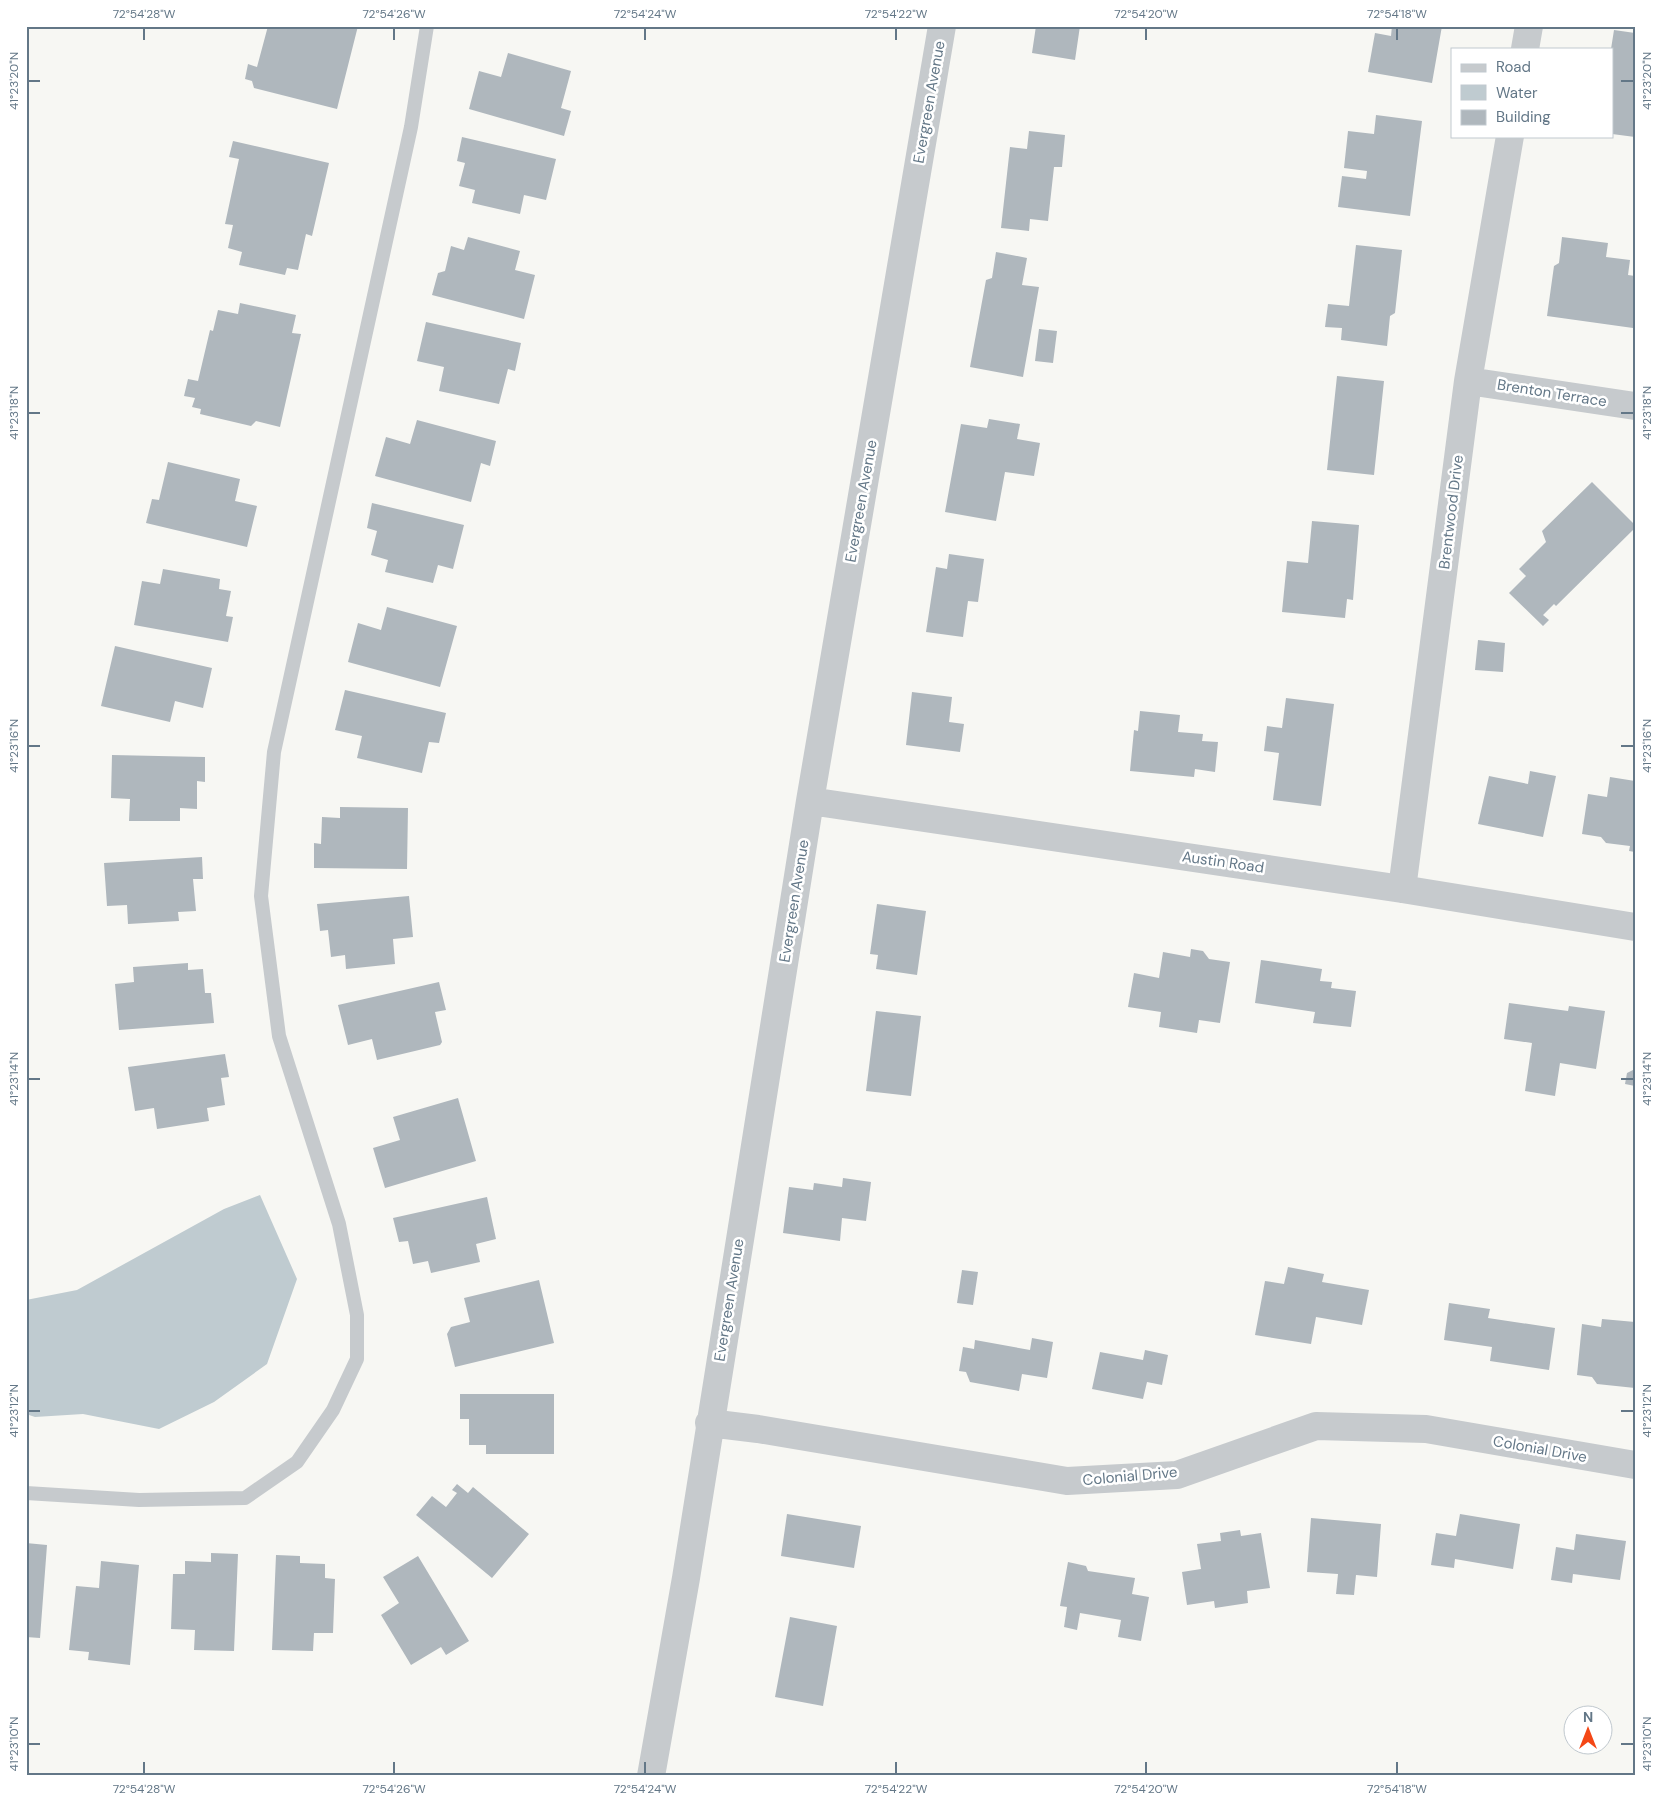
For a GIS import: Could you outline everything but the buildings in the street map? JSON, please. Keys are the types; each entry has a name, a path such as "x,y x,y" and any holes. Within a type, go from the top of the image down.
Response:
{"street":[{"name":"Evergreen Avenue","path":"651,1776 686,1578 709,1423 810,801 942,26"},
{"path":"1525,48 1529,26"},
{"name":"Brentwood Drive","path":"1402,889 1468,380 1510,138"},
{"name":"Brenton Terrace","path":"1468,380 1635,406"},
{"name":"Austin Road","path":"810,801 1402,889 1635,927"},
{"name":"Colonial Drive","path":"709,1423 758,1429 1067,1481 1177,1475 1316,1426 1426,1429 1635,1465"}],"lane":[{"path":"26,1493 139,1500 245,1498 297,1462 333,1410 357,1358 357,1315 339,1224 279,1036 261,896 274,752 411,127 427,26"}],"water":[{"path":"260,1195 297,1279 267,1364 214,1402 159,1429 83,1414 35,1417 26,1414 26,1300 77,1290 224,1209"}]}
